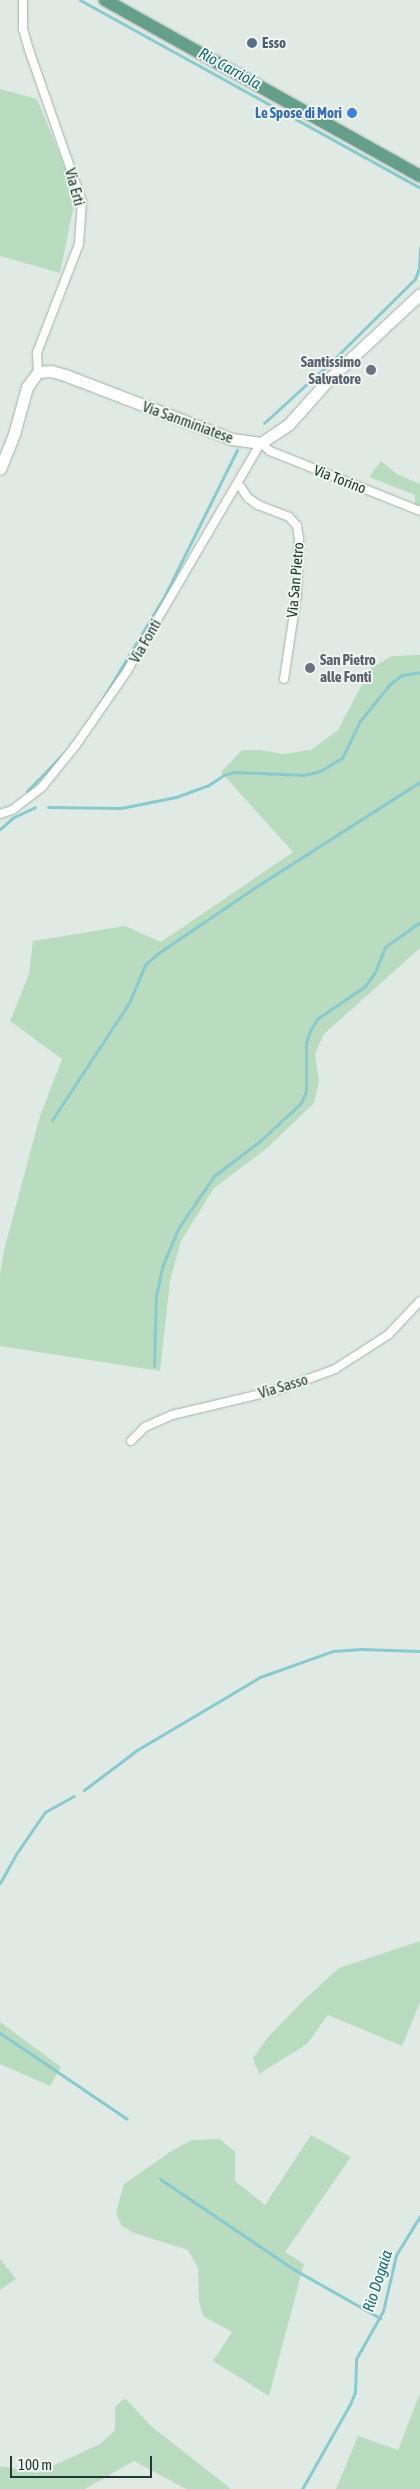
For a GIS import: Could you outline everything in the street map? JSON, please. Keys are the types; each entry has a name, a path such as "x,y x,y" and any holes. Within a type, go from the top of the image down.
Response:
{"main road":[{"path":"105,0 420,176"},
{"path":"261,444 288,425 330,378 420,294"},
{"name":"Via Sanminiatese","path":"38,372 51,371 64,375 232,439 261,444"},
{"path":"0,469 14,434 27,387 38,372"}],"street":[{"name":"Via Erti","path":"23,0 24,30 29,50 82,201 78,244 37,353 38,372"},
{"name":"Via Torino","path":"261,444 270,451 420,511"},
{"name":"Via Fonti","path":"0,814 12,810 42,787 76,745 127,670 261,444"},
{"name":"Via San Pietro","path":"238,483 248,498 258,505 289,517 297,526 299,540 297,594 284,679"},
{"name":"Via Sasso","path":"131,1440 145,1427 172,1415 278,1390 334,1369 388,1335 420,1301"}],"green space":[{"path":"0,89 37,99 76,195 60,273 0,256"},
{"path":"381,461 397,474 420,484 420,506 415,504 415,495 369,477"},
{"path":"420,655 420,948 324,1034 315,1054 319,1081 314,1103 266,1149 214,1188 181,1241 170,1281 160,1371 0,1346 0,1275 4,1250 40,1116 62,1059 10,1021 29,974 33,941 125,926 161,942 293,852 221,772 242,750 260,750 283,754 311,750 338,730 370,669 392,656"},
{"path":"420,1941 420,2002 402,2046 328,2015 307,2044 259,2074 253,2058 268,2037 339,1968"},
{"path":"0,2022 61,2067 50,2086 0,2064"},
{"path":"311,2135 351,2157 285,2252 304,2264 269,2396 213,2361 232,2332 203,2316 199,2301 198,2268 188,2250 134,2233 121,2225 116,2212 124,2184 170,2152 192,2140 220,2139 235,2152 235,2181 265,2205"},
{"path":"0,2259 16,2279 0,2290"},
{"path":"420,2393 420,2489 336,2489 358,2436 398,2450"},
{"path":"125,2398 151,2426 231,2489 186,2489 134,2461 85,2489 0,2489 0,2466 37,2473 100,2444 115,2430 115,2407"}],"waterway":[{"name":"Rio Carriola","path":"80,0 420,188"},
{"path":"264,423 331,362 415,279 419,268 420,247"},
{"path":"93,715 165,595 237,450"},
{"path":"48,807 121,808 176,797 207,786 224,775 234,772 304,775 320,771 342,758 360,721 390,684 402,675 420,672"},
{"path":"27,791 74,743"},
{"path":"52,1120 129,1003 145,965 157,954 254,888 420,782"},
{"path":"0,829 14,817 35,807"},
{"path":"154,1366 156,1296 162,1267 179,1227 214,1176 260,1141 301,1103 306,1091 306,1043 317,1019 365,986 375,972 385,947 420,922"},
{"path":"84,1790 137,1750 260,1677 333,1651 361,1649 420,1651"},
{"path":"0,1883 16,1854 45,1812 74,1796"},
{"path":"0,2033 127,2119"},
{"path":"160,2179 295,2270 380,2318"},
{"name":"Rio Dogaia","path":"302,2489 350,2404 355,2392 356,2359 383,2311 396,2255 420,2216"}],"place":[{"name":"Esso","path":"252,43"},
{"name":"Le Spose di Mori","path":"352,113"},
{"name":"Santissimo Salvatore","path":"371,370"},
{"name":"San Pietro alle Fonti","path":"310,668"}]}
